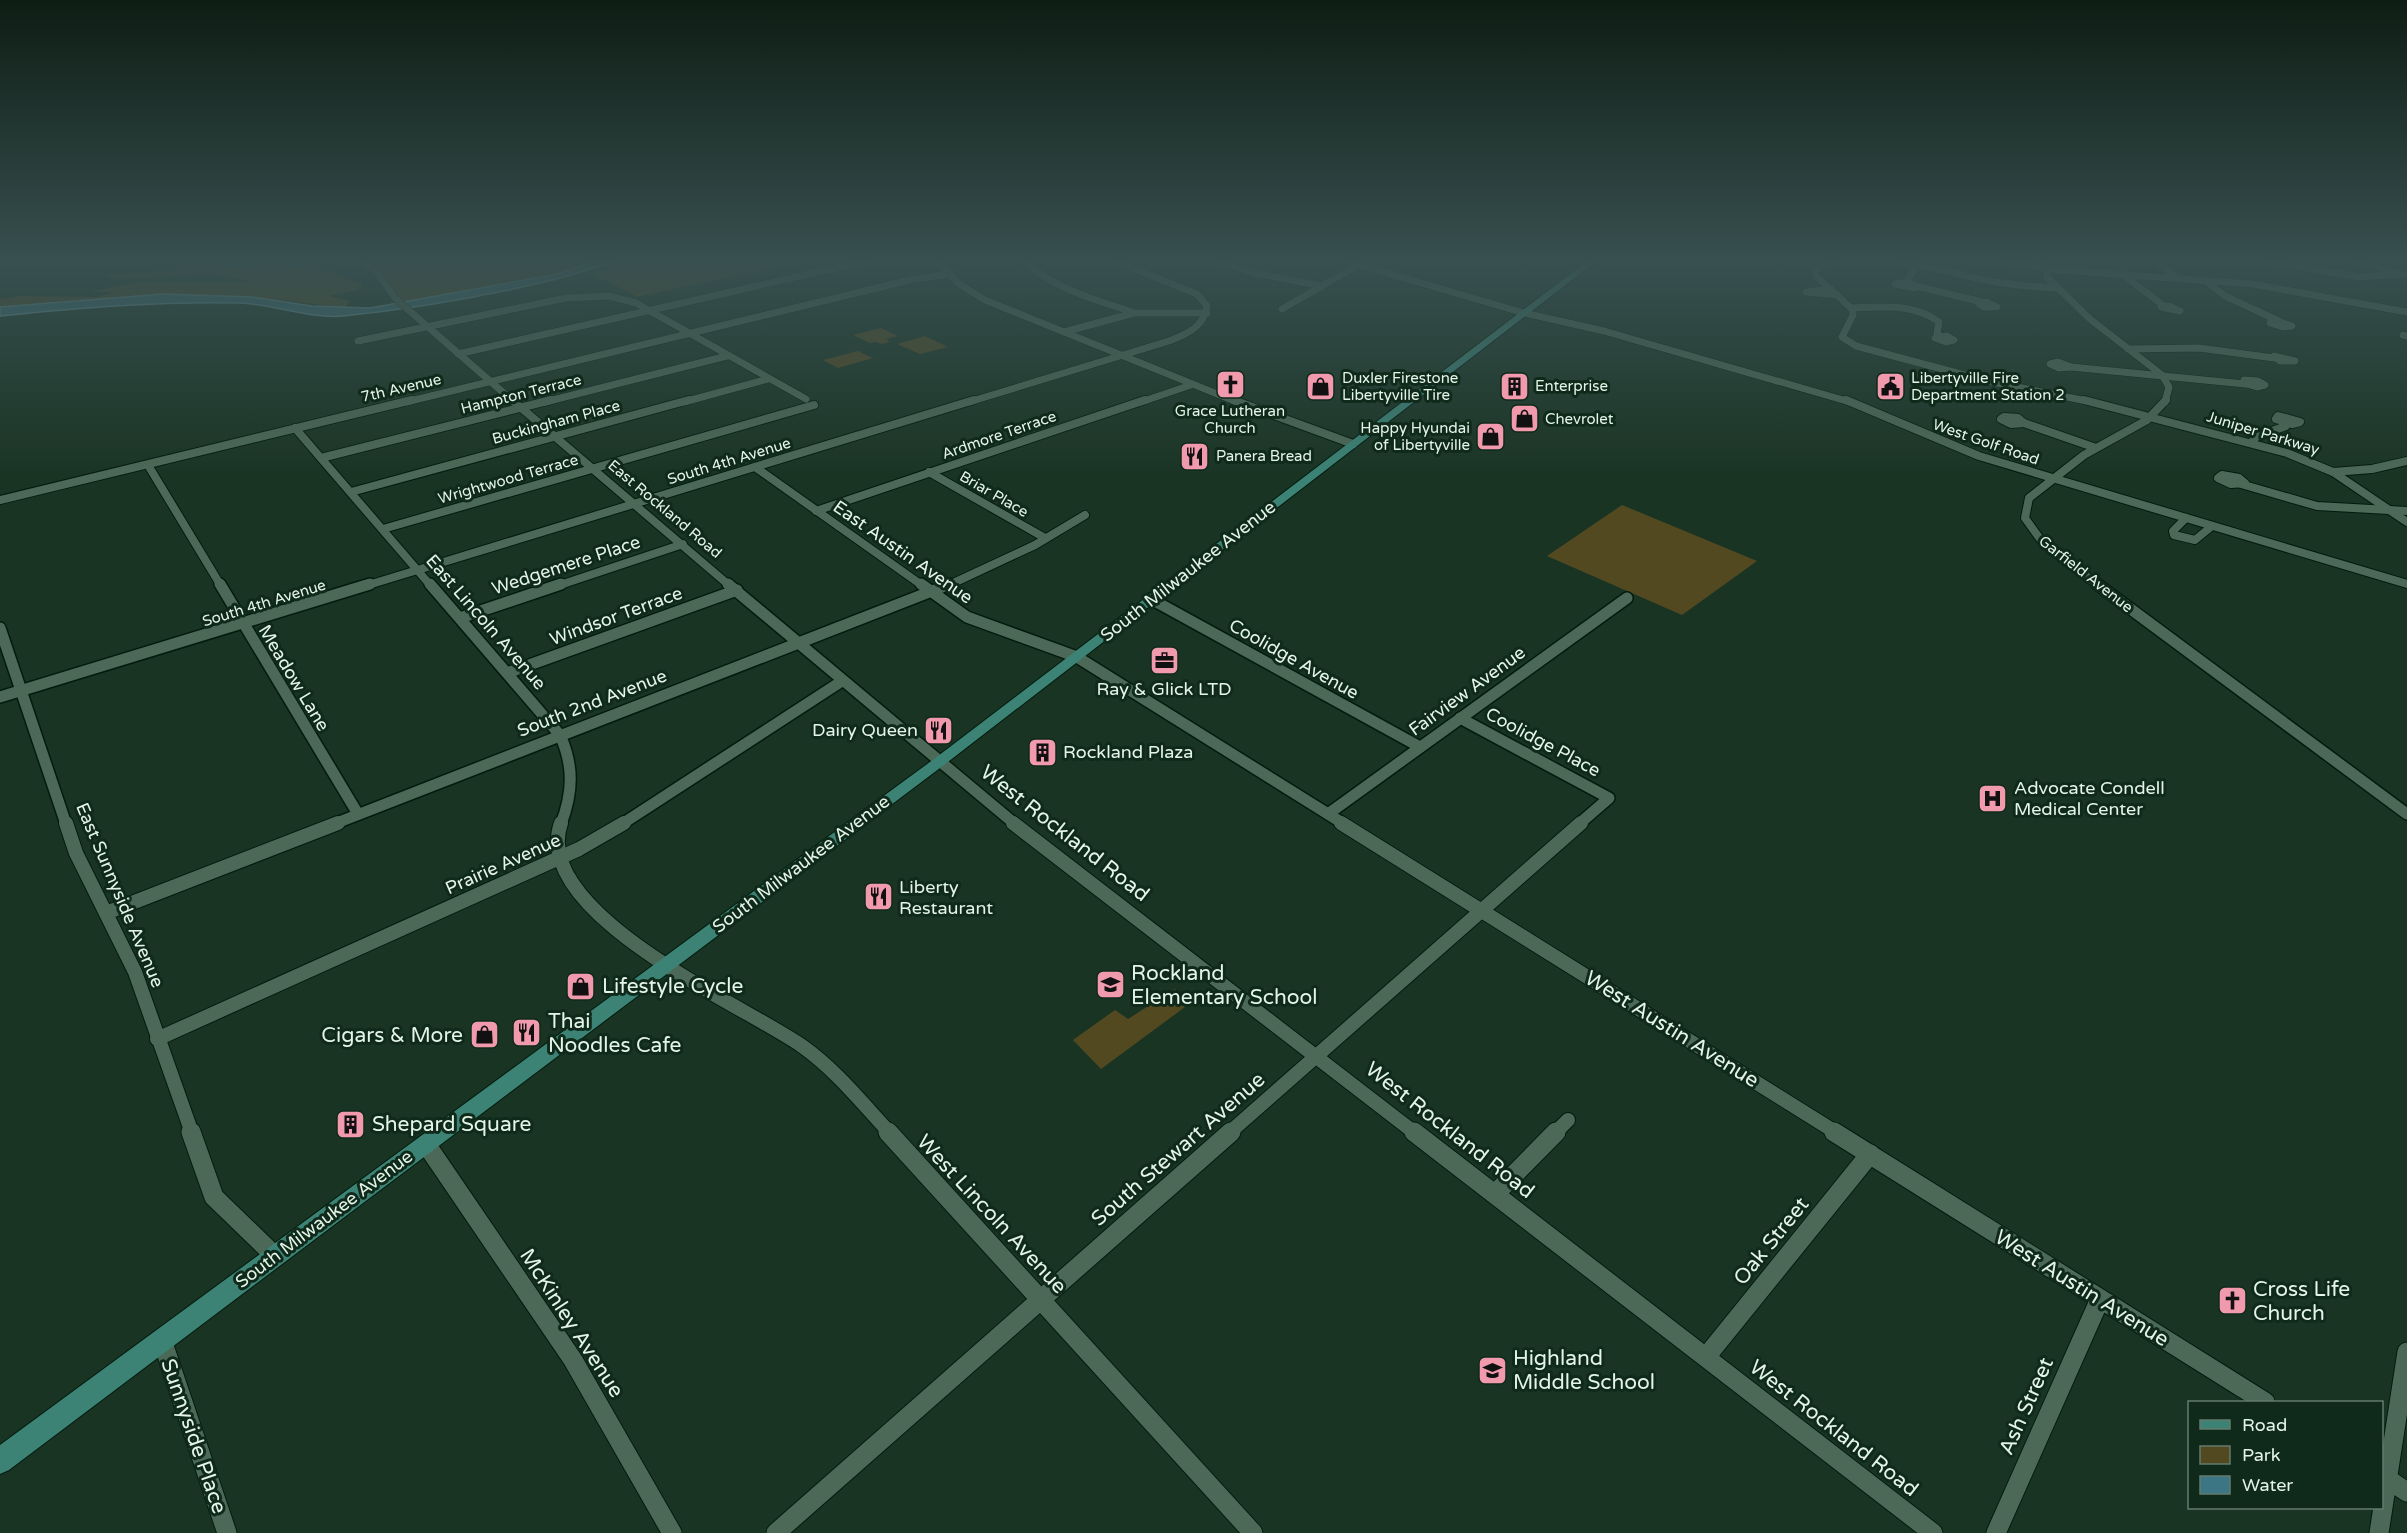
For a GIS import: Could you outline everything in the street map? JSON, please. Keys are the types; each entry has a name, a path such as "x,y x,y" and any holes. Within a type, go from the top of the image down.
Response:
{"main road":[{"name":"South Milwaukee Avenue","path":"0,1461 939,762 1501,331"}],"street":[{"path":"358,341 410,331"},
{"name":"East Rockland Road","path":"431,331 593,468 633,505 939,762"},
{"path":"458,354 560,331"},
{"path":"684,331 806,399"},
{"name":"7th Avenue","path":"0,500 698,331"},
{"path":"1060,331 1191,385 1353,444"},
{"path":"1064,332 1069,331"},
{"name":"South 4th Avenue","path":"0,698 1121,356 1193,331"},
{"name":"West Golf Road","path":"1602,331 1845,400 1872,410 1941,444 2407,584"},
{"name":"Juniper Parkway","path":"1845,331 1842,337 1856,346 1987,381 2084,400 2152,417 2304,459 2332,472 2407,522"},
{"path":"1937,331 1940,336"},
{"path":"2105,331 2162,375"},
{"path":"2128,349 2199,348 2274,358"},
{"name":"Hampton Terrace","path":"321,458 727,356"},
{"path":"2071,367 2245,384"},
{"name":"Garfield Avenue","path":"2162,375 2171,391 2164,405 2152,417 2096,448 2054,478 2030,498 2026,506 2025,518 2043,543 2407,814"},
{"name":"Buckingham Place","path":"351,492 768,379"},
{"name":"Ardmore Terrace","path":"816,511 1191,385"},
{"name":"Wrightwood Terrace","path":"382,529 814,405"},
{"path":"2024,423 2096,448"},
{"path":"2251,443 2256,436 2286,423"},
{"name":"East Lincoln Avenue","path":"295,428 560,735 570,754 573,773 572,791 557,836 557,847 569,877 599,916 623,938 666,964"},
{"path":"2332,472 2372,469 2407,461"},
{"name":"Meadow Lane","path":"148,465 242,625 358,814"},
{"name":"East Austin Avenue","path":"754,468 967,617 1077,657"},
{"name":"Briar Place","path":"929,472 1045,538"},
{"path":"2241,484 2316,506 2407,511"},
{"name":"South 2nd Avenue","path":"106,913 995,565 1085,516"},
{"path":"2186,518 2174,531 2174,535 2195,540 2212,526"},
{"name":"Wedgemere Place","path":"460,618 682,544"},
{"name":"Windsor Terrace","path":"507,673 737,590"},
{"name":"Fairview Avenue","path":"1328,814 1627,598"},
{"name":"Coolidge Avenue","path":"1151,599 1420,747"},
{"name":"East Sunnyside Avenue","path":"0,628 76,853 115,936 135,972 214,1197 274,1256"},
{"name":"West Austin Avenue","path":"1077,657 1484,910 2263,1401"},
{"name":"Prairie Avenue","path":"157,1039 561,858 608,834 843,681"},
{"name":"Coolidge Place","path":"1460,718 1610,798"},
{"name":"West Rockland Road","path":"939,762 993,807 1933,1533"},
{"name":"South Stewart Avenue","path":"776,1533 1610,798"},
{"name":"West Lincoln Avenue","path":"666,964 819,1058 1253,1533"},
{"path":"1495,1194 1568,1120"},
{"name":"McKinley Avenue","path":"426,1144 573,1360 672,1533"},
{"name":"Oak Street","path":"1706,1357 1870,1154"},
{"name":"Ash Street","path":"1996,1533 2100,1299"},
{"name":"Sunnyside Place","path":"162,1340 227,1533"},
{"path":"2383,1496 2407,1352"},
{"path":"2385,1478 2407,1492"},
{"path":"2379,1533 2382,1509"}],"green space":[{"path":"871,331 886,331 898,336 886,339 890,342 882,344 870,343 853,335"},
{"path":"925,336 948,347 920,354 897,344"},
{"path":"858,351 873,358 838,368 823,360"},
{"path":"1622,505 1757,561 1682,615 1547,556"},
{"path":"1175,989 1189,1004 1101,1069 1073,1040 1115,1010 1128,1019"}],"place":[{"name":"Grace Lutheran Church","path":"1230,384"},
{"name":"Enterprise","path":"1514,386"},
{"name":"Duxler Firestone Libertyville Tire","path":"1321,387"},
{"name":"Libertyville Fire Department Station 2","path":"1890,387"},
{"name":"Chevrolet","path":"1524,419"},
{"name":"Happy Hyundai of Libertyville","path":"1491,437"},
{"name":"Panera Bread","path":"1195,456"},
{"name":"Ray & Glick LTD","path":"1164,660"},
{"name":"Dairy Queen","path":"939,730"},
{"name":"Rockland Plaza","path":"1042,752"},
{"name":"Advocate Condell Medical Center","path":"1993,798"},
{"name":"Liberty Restaurant","path":"878,897"},
{"name":"Rockland Elementary School","path":"1110,985"},
{"name":"Lifestyle Cycle","path":"581,986"},
{"name":"Thai Noodles Cafe","path":"527,1033"},
{"name":"Cigars & More","path":"484,1035"},
{"name":"Shepard Square","path":"351,1124"},
{"name":"Cross Life Church","path":"2232,1301"},
{"name":"Highland Middle School","path":"1492,1370"}]}
